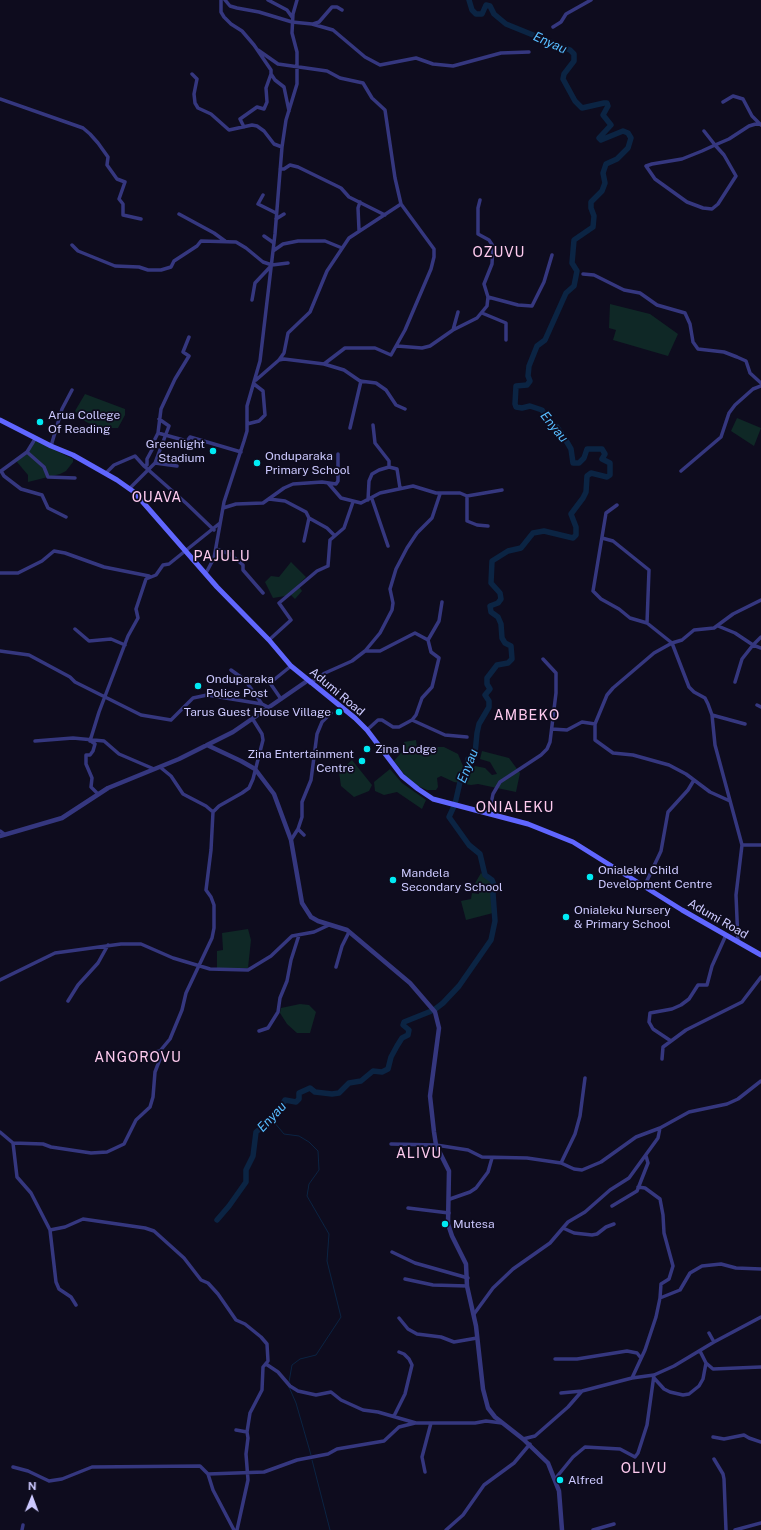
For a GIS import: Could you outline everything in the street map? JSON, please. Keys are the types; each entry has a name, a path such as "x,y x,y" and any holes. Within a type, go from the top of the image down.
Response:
{"main road":[{"name":"Adumi Road","path":"0,420 35,439 73,455 106,473 134,492 291,666 309,682 340,705 367,730 408,782 433,799 528,824 556,834 594,855 644,887 761,955"}],"street":[{"path":"221,0 221,12 224,17 231,24 242,30 258,50 271,70 271,74 275,80 284,87 289,111"},
{"path":"225,0 230,6 259,12 292,22 312,24 332,30 365,57 380,65 416,58 433,64 453,66 501,53 529,52"},
{"path":"268,0 287,10 292,17"},
{"path":"216,536 221,523 223,508 241,452 247,424 247,406 255,383 260,361 272,265 282,147 289,111 295,93 297,52 292,33 292,17 297,0"},
{"path":"553,27 561,22 566,14 591,0"},
{"path":"312,24 319,22 332,8 337,7 342,10"},
{"path":"258,50 278,64 326,71 340,78 361,82 366,87 372,98 385,110 395,178 402,204 434,249 432,269 397,346 391,355 375,348 345,348 324,364"},
{"path":"192,74 197,79 194,94 195,103 198,108 211,114 229,130 257,126 264,131 274,144 282,147"},
{"path":"244,127 240,119 257,108 264,109 267,102 266,88 271,74"},
{"path":"723,102 733,96 742,99 752,116 760,124"},
{"path":"0,99 83,128 90,134 108,157 107,165 117,180 125,182 119,199 123,204 123,215 141,220"},
{"path":"704,131 715,145 724,155 736,176 718,204 712,209 699,207 687,202 655,179 646,166 682,159 715,145 729,139 749,126 760,124"},
{"path":"280,169 290,166 298,168 341,188 349,197 385,215"},
{"path":"263,195 258,204 276,213"},
{"path":"397,346 425,348 453,330 477,318 487,306 488,297 484,284 492,264 493,246 489,240 478,234 478,208 480,200"},
{"path":"359,230 358,208 360,202"},
{"path":"255,383 279,360 284,353 288,333 310,312 327,271 351,235 402,204"},
{"path":"178,214 214,233 226,242"},
{"path":"276,219 284,214"},
{"path":"264,236 274,243"},
{"path":"72,245 78,252 115,266 139,267 148,270 161,270 171,267 174,261 197,246 201,241 236,242 263,262 272,265 288,262"},
{"path":"273,251 283,244 298,241 325,241 342,248"},
{"path":"488,297 518,305 532,306 544,282 552,255"},
{"path":"252,300 255,283 272,265"},
{"path":"583,274 594,275 624,290 640,293 657,306 685,313 690,324 693,342 698,349 724,352 737,356 746,361 750,374 761,385 753,389 735,405 729,413 721,438 681,471"},
{"path":"453,330 458,312"},
{"path":"482,313 506,323 506,340"},
{"path":"144,466 147,466 147,459 154,446 162,409 175,379 189,356 183,352 189,337"},
{"path":"279,360 284,359 324,364 346,371 361,381 376,383 386,390 396,405 405,409"},
{"path":"350,428 361,381"},
{"path":"247,424 260,421 265,415 263,391 255,383"},
{"path":"51,446 62,409 72,390"},
{"path":"129,489 155,463 167,435 169,426 159,420"},
{"path":"373,425 375,443 389,461 389,467"},
{"path":"158,433 187,441 190,437 241,452"},
{"path":"35,439 27,452 18,460 4,467 1,471 4,476 21,489 42,496 48,508 66,517"},
{"path":"27,452 44,467 48,477 75,478"},
{"path":"223,508 236,504 260,504 284,488 293,484 338,483 338,454"},
{"path":"106,473 114,465 135,456 148,470 214,530 216,536 216,549 214,558 206,573"},
{"path":"155,463 177,466"},
{"path":"388,546 370,499 368,486 371,476 379,470 389,467 398,470 400,488"},
{"path":"328,483 341,498 361,503 380,493 416,486 440,494 460,493 467,496 502,490"},
{"path":"1,834 62,818 98,794 233,732 281,699 325,673 346,665 365,651 380,633 389,617 393,605 390,589 396,569 417,533 432,518 440,494"},
{"path":"467,496 467,521 477,525 488,526"},
{"path":"269,499 285,501 306,512 309,518 327,528 334,535"},
{"path":"269,640 291,620 279,603 317,571 328,566 329,544 334,535 344,528 353,502"},
{"path":"617,505 606,513 593,592 601,599 620,609 630,618 647,623 672,643 689,687 704,698 712,715 716,745 742,845 736,895 738,942"},
{"path":"304,541 309,518"},
{"path":"90,741 105,696 125,645 138,618 136,609 146,579 156,574 163,565 169,564 221,523"},
{"path":"602,538 613,541 649,570 647,623"},
{"path":"216,549 230,554 243,565 243,570 263,593"},
{"path":"0,572 18,573 42,561 54,551 65,553 104,567 150,577"},
{"path":"730,801 710,792 680,770 660,762 633,755 613,753 595,740 595,724 607,695 613,688 654,653 672,643 682,640 694,630 712,629 732,614 761,600"},
{"path":"367,730 378,720 396,727 412,720 417,714 422,698 432,687 439,658 431,652 428,640 439,621 442,602"},
{"path":"718,626 735,633 761,648"},
{"path":"75,629 89,641 111,639 125,645"},
{"path":"365,651 380,651 414,633 428,640"},
{"path":"735,682 739,663 761,637"},
{"path":"0,651 30,655 64,673 75,682 105,696 133,712 171,720 188,702 200,695 262,704 268,707"},
{"path":"488,814 492,794 500,782 545,752 550,742 556,693 556,672 548,666 543,658"},
{"path":"281,699 270,683 291,666"},
{"path":"231,670 245,680 262,704"},
{"path":"291,840 298,829 302,817 302,802 311,780 317,734 322,722 331,713"},
{"path":"712,715 745,724"},
{"path":"212,812 249,788 263,740 262,734 252,718"},
{"path":"412,720 445,735 467,737"},
{"path":"552,729 567,730 582,722 595,724"},
{"path":"35,740 73,738 90,741 104,741 119,754 154,768"},
{"path":"90,741 94,744 93,751 90,755 86,755 86,764 92,778 91,786 98,794"},
{"path":"207,745 255,769 274,794 291,840 297,866 299,890 304,908 314,920 342,928 375,951 410,982 434,1010 439,1028 430,1096 436,1145 449,1171 449,1228 464,1257 468,1278 467,1286 474,1314 486,1401 495,1417 530,1444 548,1463 560,1492 562,1530"},
{"path":"135,1056 160,1051 170,1039 182,1010 186,993 197,966 212,938 214,928 214,905 206,890 212,843 212,812 206,806 183,794 171,776 160,766"},
{"path":"644,887 661,851 668,812 688,790 694,780"},
{"path":"298,829 304,835"},
{"path":"742,845 761,845"},
{"path":"0,980 55,953 108,945 141,944 197,966 225,971 248,970 271,956 290,938 324,928 329,925"},
{"path":"336,967 342,946 349,932"},
{"path":"259,1031 268,1028 278,1012 280,998 287,981 291,960 299,935"},
{"path":"670,1041 653,1029 649,1022 650,1013 672,1009 681,1005 689,1000 698,985 707,985 712,966 726,935"},
{"path":"68,1001 78,985 98,963 108,945"},
{"path":"662,1059 662,1049 670,1041 693,1027 742,1002 761,977"},
{"path":"0,1132 13,1143 43,1144 91,1153 107,1152 121,1147 136,1120 150,1107 153,1097 155,1072 160,1058 160,1051"},
{"path":"561,1163 580,1116 585,1078"},
{"path":"391,1144 436,1145 468,1150 482,1157 527,1158 561,1163 579,1170 601,1162 636,1137 660,1128 689,1112 728,1104 738,1099 761,1081"},
{"path":"474,1314 504,1278 522,1261 550,1243 568,1222 584,1212 610,1190 626,1180 646,1156 658,1138 660,1128"},
{"path":"13,1143 17,1177 31,1193 50,1230 56,1282 59,1289 71,1297 76,1304"},
{"path":"612,1206 635,1193 648,1163 646,1156"},
{"path":"450,1199 470,1192 476,1188 488,1172 492,1158"},
{"path":"632,1378 656,1318 661,1284 671,1274 672,1261 664,1233 660,1199 645,1188 638,1187"},
{"path":"408,1208 449,1213"},
{"path":"50,1230 65,1227 84,1219 145,1228 154,1231 184,1258 200,1280 208,1283 218,1294 236,1320 245,1324 261,1337 266,1344 268,1361 262,1371 262,1390 250,1413 247,1432 248,1473 236,1530"},
{"path":"563,1228 574,1233 592,1235 597,1234 606,1227 614,1224"},
{"path":"392,1252 423,1266 468,1278"},
{"path":"660,1298 680,1290 690,1273 702,1266 720,1264 736,1268 761,1269"},
{"path":"405,1279 433,1284 467,1286"},
{"path":"561,1393 582,1391 632,1378 654,1376 761,1317"},
{"path":"399,1318 408,1329 417,1334 441,1337 454,1342 477,1338"},
{"path":"709,1334 714,1342"},
{"path":"555,1359 577,1358 608,1352 627,1351 637,1353 641,1358"},
{"path":"700,1351 709,1367 717,1369 761,1367"},
{"path":"394,1416 405,1394 412,1365 404,1354 398,1352"},
{"path":"654,1376 664,1389 683,1395 689,1394 700,1386 704,1379 706,1363"},
{"path":"266,1364 278,1372 290,1386 298,1391 316,1395 331,1392 341,1400 363,1410 416,1422 431,1423 486,1421 503,1423"},
{"path":"555,1479 573,1457 585,1446 620,1449 635,1457 638,1453 647,1425 654,1376"},
{"path":"523,1439 535,1436 568,1408 582,1391"},
{"path":"208,1474 269,1471 297,1460 328,1454 337,1449 384,1441 400,1428 416,1422"},
{"path":"425,1472 422,1457 431,1423"},
{"path":"236,1430 247,1432"},
{"path":"713,1437 724,1439 744,1435 748,1438 761,1442"},
{"path":"446,1530 463,1515 484,1485 514,1463 530,1444"},
{"path":"714,1459 724,1479 726,1530"},
{"path":"12,1467 28,1471 50,1481 62,1479 92,1467 105,1466 129,1468 167,1465 178,1468 197,1466 208,1474 213,1490 236,1530"},
{"path":"735,1530 761,1523"},
{"path":"592,1530 614,1524"},
{"path":"22,1530 23,1525"}],"green space":[{"path":"610,304 650,314 678,334 668,356 613,340 616,330 609,328"},
{"path":"85,394 125,409 125,415 118,428 97,428 83,420 75,411"},
{"path":"737,418 761,428 754,446 731,431"},
{"path":"36,441 73,459 73,462 66,471 60,474 28,482 28,475 17,462 18,459 26,455 33,442"},
{"path":"291,562 306,577 298,585 302,591 295,599 291,595 273,598 265,582 271,576 279,577"},
{"path":"416,740 417,748 427,753 438,747 444,747 458,754 463,766 461,774 465,777 475,766 485,768 492,775 497,774 490,762 480,759 482,751 509,758 520,773 516,792 478,784 471,785 454,782 441,776 437,778 438,787 436,790 427,790 411,783 394,761 406,747 404,742"},
{"path":"352,760 372,785 369,791 354,797 341,786 339,772"},
{"path":"390,769 402,783 426,800 422,809 397,792 384,795 375,791 374,782"},
{"path":"481,873 490,881 492,886 493,913 466,920 461,901 471,899 472,893 479,894 479,889 474,885"},
{"path":"248,929 251,940 248,968 217,968 217,951 223,950 222,933"},
{"path":"300,1004 309,1005 316,1012 310,1033 297,1033 287,1024 280,1013 281,1008"}],"waterway":[{"name":"Enyau","path":"217,1220 246,1182 246,1170 253,1156 256,1132 273,1118 285,1100 296,1102 299,1099 299,1093 310,1088 315,1092 332,1094 339,1093 349,1083 361,1081 373,1071 382,1072 388,1069 391,1057 397,1046 402,1038 408,1035 409,1030 403,1025 404,1022 434,1010 443,1003 459,986 491,940 495,921 493,894 494,885 492,880 485,875 480,854 469,845 449,817 455,804 460,782 467,771 468,759 475,754 479,724 489,707 489,701 485,695 490,689 487,684 487,678 497,665 508,663 512,659 511,646 505,643 502,638 501,624 498,617 491,612 490,606 498,603 501,599 500,593 491,583 492,561 508,551 521,548 533,533 544,531 573,538 576,535 576,527 571,514 586,492 587,476 591,473 607,477 610,475 610,463 602,459 605,454 602,449 587,449 584,458 579,463 573,463 571,449 564,437 557,427 550,423 542,410 530,406 522,408 516,407 516,386 527,385 530,381 528,376 529,366 537,346 545,340 566,293 574,286 577,271 572,263 574,240 593,227 594,216 591,208 591,202 602,191 605,183 603,173 606,164 617,159 628,148 631,138 628,133 623,131 601,140 599,138 611,125 603,115 608,106 607,103 604,103 582,108 575,101 563,79 564,74 574,61 574,54 570,50 506,24 494,14 490,6 486,5 482,14 476,14 472,10 469,0"},
{"path":"273,1118 274,1122 284,1134 299,1136 309,1142 318,1151 319,1170 309,1184 307,1196 329,1234 327,1261 341,1317 316,1355 300,1359 292,1365 289,1382"},
{"path":"289,1387 296,1403 311,1455"},
{"path":"312,1460 330,1530"}],"place":[{"name":"Arua College Of Reading","path":"40,422"},
{"name":"Greenlight Stadium","path":"213,451"},
{"name":"Onduparaka Primary School","path":"257,463"},
{"name":"Onduparaka Police Post","path":"198,686"},
{"name":"Tarus Guest House Village","path":"339,712"},
{"name":"Zina Lodge","path":"367,749"},
{"name":"Zina Entertainment Centre","path":"362,761"},
{"name":"Onialeku Child Development Centre","path":"590,877"},
{"name":"Mandela Secondary School","path":"393,880"},
{"name":"Onialeku Nursery & Primary School","path":"566,917"},
{"name":"Mutesa","path":"445,1224"},
{"name":"Alfred","path":"560,1480"}],"district":[{"name":"OZUVU","path":"499,253"},
{"name":"OUAVA","path":"157,498"},
{"name":"PAJULU","path":"222,557"},
{"name":"AMBEKO","path":"527,716"},
{"name":"ONIALEKU","path":"515,808"},
{"name":"ANGOROVU","path":"138,1058"},
{"name":"ALIVU","path":"419,1154"},
{"name":"OLIVU","path":"644,1469"}]}
